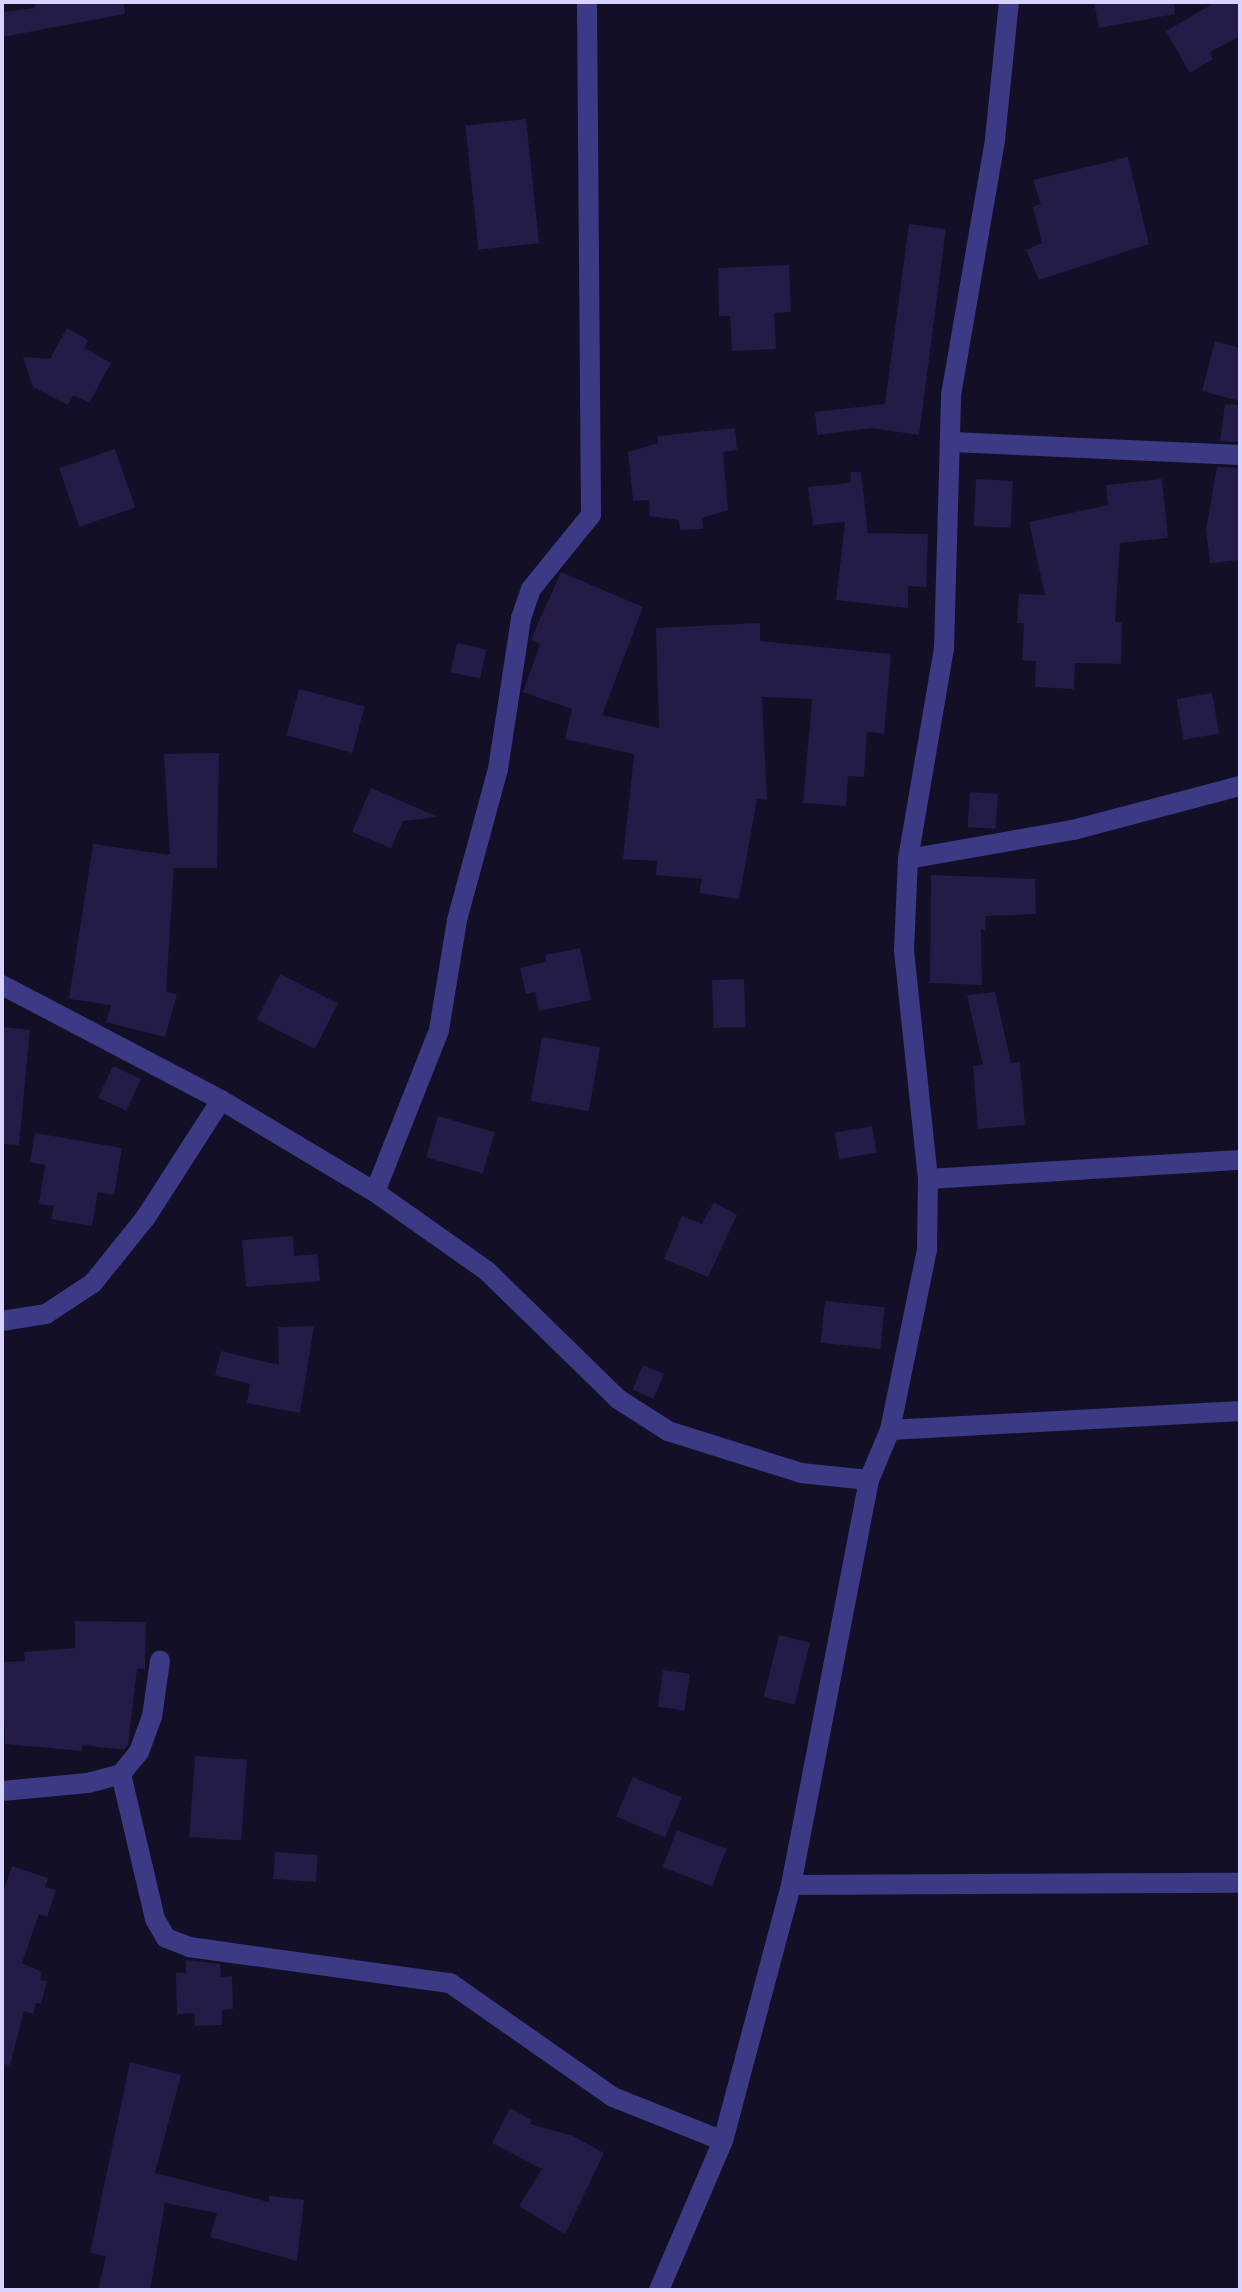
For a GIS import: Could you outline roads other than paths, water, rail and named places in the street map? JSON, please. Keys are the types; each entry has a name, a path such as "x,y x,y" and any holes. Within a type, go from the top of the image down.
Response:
{"street":[{"path":"375,1192 439,1030 457,920 498,769 521,618 531,589 591,515 587,2"},
{"path":"659,2290 723,2141 791,1885 869,1480 890,1430 927,1249 928,1179 904,950 908,859 944,649 951,395 995,139 1009,2"},
{"path":"952,442 1240,455"},
{"path":"908,859 1073,830 1240,786"},
{"path":"2,985 221,1100 375,1192 487,1271 618,1399 668,1431 801,1473 869,1480"},
{"path":"2,1321 46,1314 93,1283 146,1217 221,1100"},
{"path":"928,1179 1240,1160"},
{"path":"890,1430 1240,1411"},
{"path":"2,1791 88,1783 121,1774 139,1752 152,1717 160,1661"},
{"path":"121,1774 155,1919 166,1938 189,1947 450,1983 613,2097 723,2141"},
{"path":"791,1885 1240,1883"}]}
